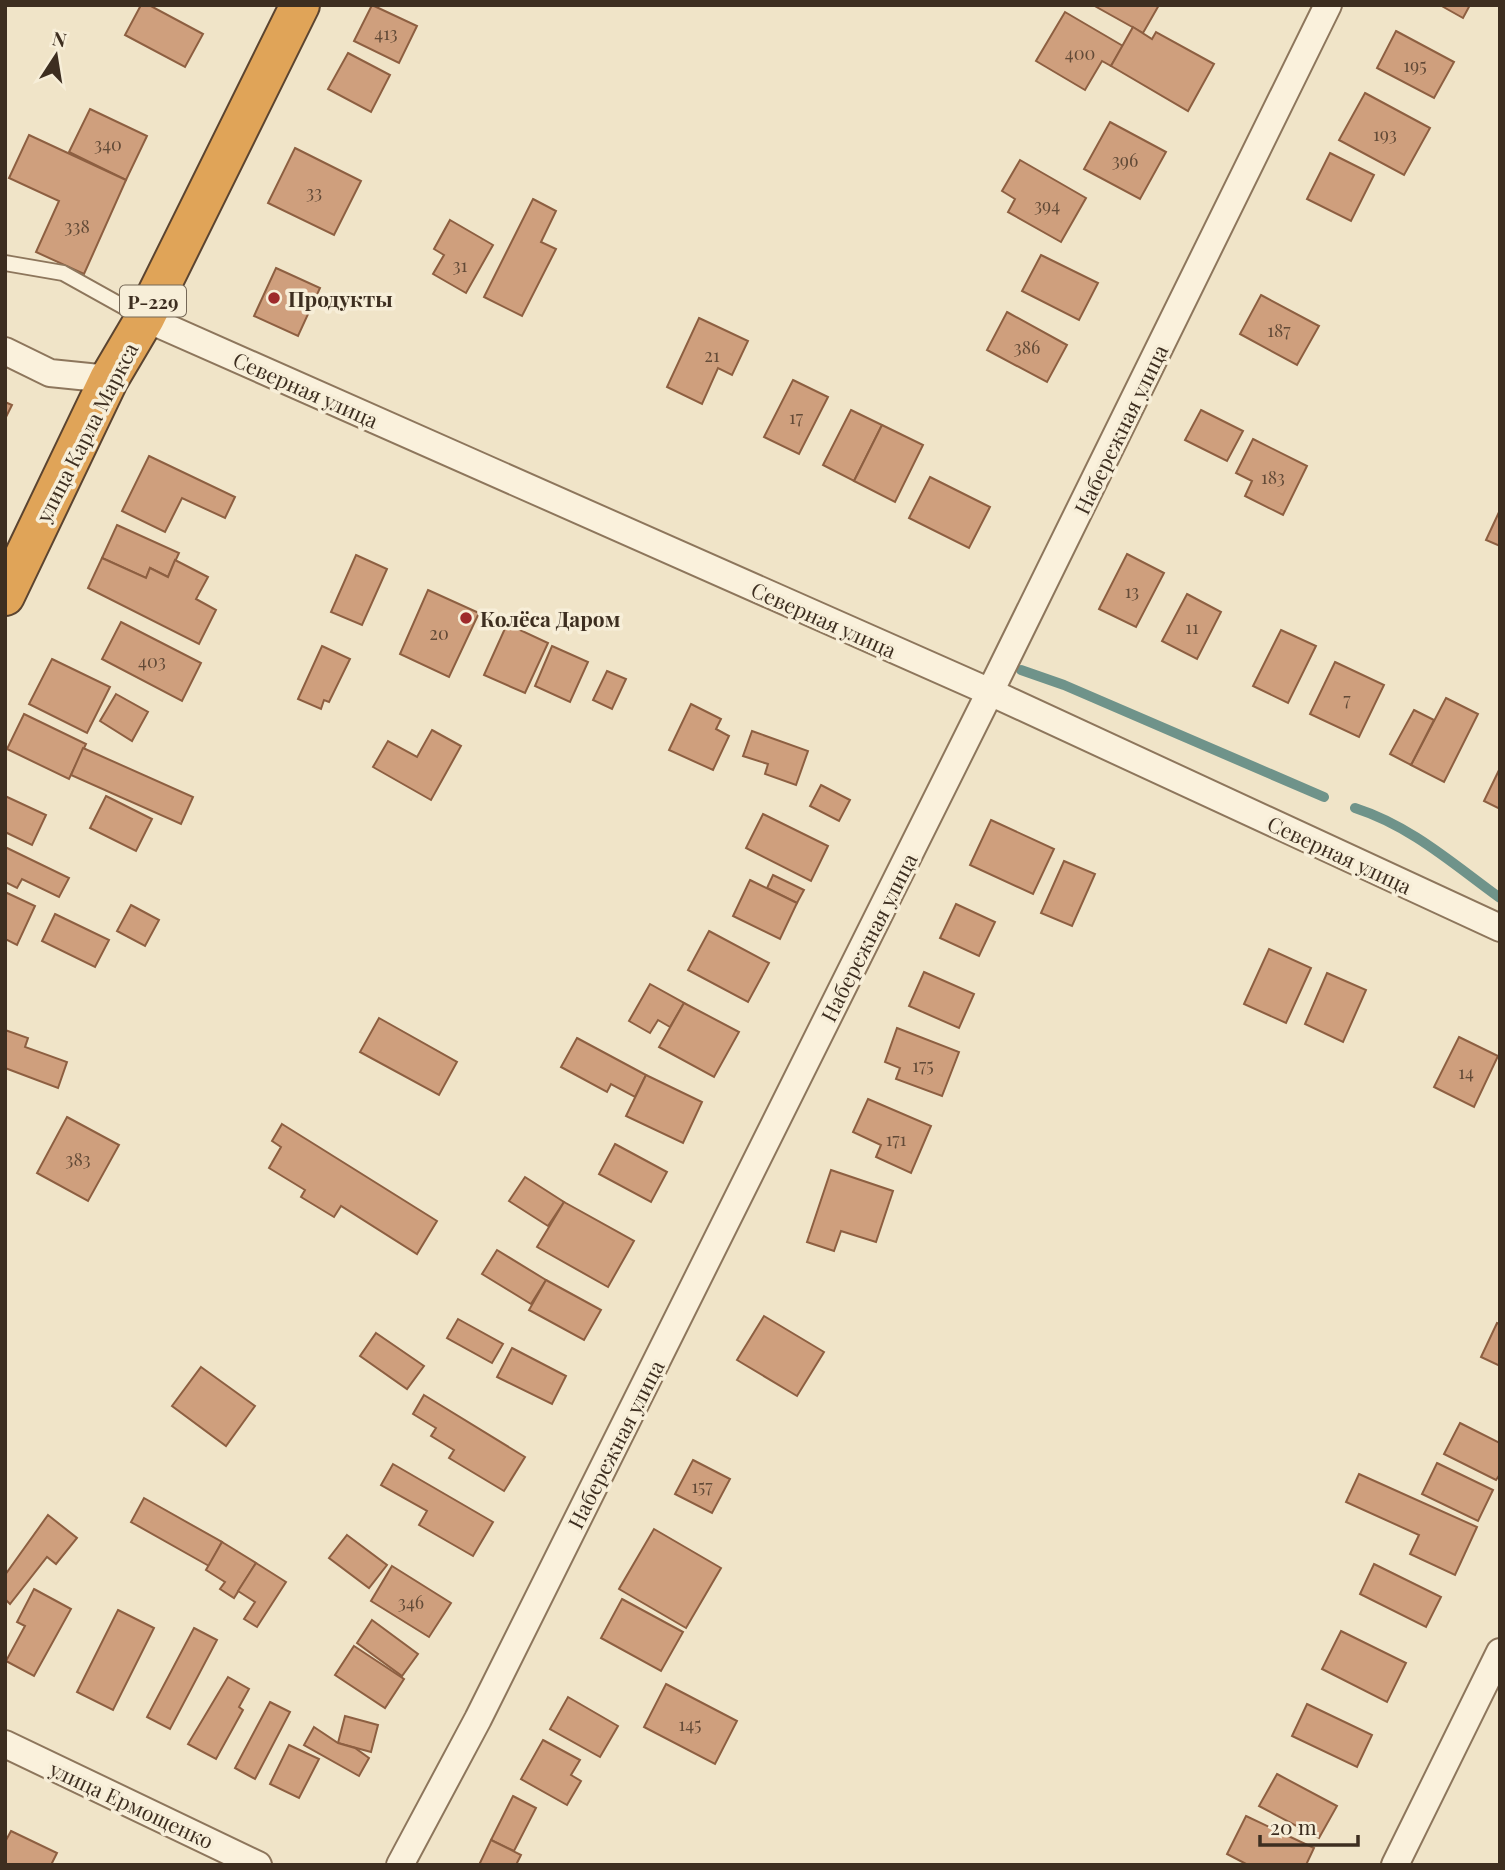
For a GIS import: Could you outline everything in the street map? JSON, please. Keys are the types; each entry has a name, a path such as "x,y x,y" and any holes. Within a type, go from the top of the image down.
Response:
{"highway":[{"name":"улица Карла Маркса","path":"5,596 109,379 145,318 300,5"}],"street":[{"name":"Набережная улица","path":"400,1865 484,1706 990,692 1328,5"},
{"name":"Северная улица","path":"145,318 990,692 1500,928"},
{"path":"5,351 50,373 109,379"},
{"path":"1395,1865 1500,1652"},
{"name":"улица Ермощенко","path":"5,1744 258,1865"}],"lane":[{"path":"5,262 63,273 145,318"}],"building":[{"path":"141,5 149,5 203,34 185,67 125,35"},
{"path":"372,5 417,26 399,63 354,41"},
{"path":"1093,5 1159,5 1143,33"},
{"path":"1440,5 1470,5 1463,18"},
{"path":"1065,12 1123,46 1111,66 1102,61 1085,90 1036,61"},
{"path":"1133,27 1152,39 1156,32 1214,64 1188,111 1111,66"},
{"path":"1396,31 1454,62 1434,98 1377,68"},
{"path":"348,53 390,75 371,112 328,89"},
{"path":"1365,93 1430,128 1404,175 1339,140"},
{"path":"90,109 147,136 126,180 69,152"},
{"path":"1110,122 1166,152 1140,199 1084,169"},
{"path":"29,135 126,180 84,274 36,252 59,201 9,178"},
{"path":"295,148 361,181 334,235 268,203"},
{"path":"1330,153 1374,175 1351,221 1307,199"},
{"path":"1020,160 1086,198 1061,242 1008,212 1015,199 1002,191"},
{"path":"533,199 556,211 541,242 556,249 522,316 484,297"},
{"path":"450,220 493,245 466,293 433,274 444,255 434,249"},
{"path":"1041,255 1098,283 1079,320 1022,291"},
{"path":"276,268 320,288 298,336 254,316"},
{"path":"1261,295 1319,326 1297,365 1240,334"},
{"path":"1007,312 1067,345 1047,382 987,350"},
{"path":"699,318 748,341 732,375 718,368 702,404 667,387"},
{"path":"793,380 828,397 799,454 764,437"},
{"path":"5,402 12,405 5,419"},
{"path":"851,410 882,425 854,481 823,465"},
{"path":"1201,410 1243,431 1227,461 1185,440"},
{"path":"882,425 923,445 895,502 854,481"},
{"path":"1253,439 1307,466 1283,515 1245,496 1252,481 1236,473"},
{"path":"149,456 235,497 225,518 182,498 165,532 122,511"},
{"path":"930,477 990,507 969,548 909,518"},
{"path":"1500,510 1500,546 1486,540"},
{"path":"117,525 179,553 168,577 150,568 146,578 102,558"},
{"path":"1127,554 1164,573 1136,627 1099,609"},
{"path":"356,555 387,569 362,625 331,612"},
{"path":"102,558 146,578 150,568 168,577 175,560 208,577 196,599 216,610 199,644 88,588"},
{"path":"428,590 479,613 449,677 400,654"},
{"path":"1187,594 1221,612 1197,659 1162,641"},
{"path":"121,622 201,663 182,701 102,659"},
{"path":"507,624 548,643 525,693 484,675"},
{"path":"1281,630 1316,646 1288,703 1253,686"},
{"path":"322,646 350,659 329,702 324,700 321,709 298,699"},
{"path":"552,646 588,662 570,702 535,686"},
{"path":"52,659 110,687 87,733 29,704"},
{"path":"1335,662 1384,685 1359,737 1310,714"},
{"path":"607,671 626,679 612,709 593,700"},
{"path":"116,694 148,712 132,741 100,721"},
{"path":"1446,698 1478,714 1444,782 1411,765"},
{"path":"691,704 721,719 716,729 729,736 713,770 669,750"},
{"path":"1414,710 1434,720 1411,765 1390,754"},
{"path":"24,714 86,744 69,779 7,749"},
{"path":"432,730 461,746 431,800 373,767 388,741 417,757"},
{"path":"752,731 808,751 796,785 765,774 768,764 743,756"},
{"path":"83,748 193,797 181,824 71,775"},
{"path":"1500,768 1500,809 1484,801"},
{"path":"821,785 850,800 839,821 810,806"},
{"path":"5,796 46,815 32,845 5,832"},
{"path":"106,796 152,819 136,851 90,828"},
{"path":"763,814 828,846 811,881 746,848"},
{"path":"991,820 1054,849 1033,894 970,865"},
{"path":"5,847 69,878 59,897 22,879 17,888 5,882"},
{"path":"1064,861 1095,874 1072,926 1041,913"},
{"path":"773,875 804,890 797,903 767,888"},
{"path":"750,880 797,903 780,939 733,916"},
{"path":"5,892 35,906 17,945 5,939"},
{"path":"956,904 995,922 979,956 940,938"},
{"path":"131,905 159,920 145,946 117,931"},
{"path":"55,914 109,940 95,967 42,941"},
{"path":"709,931 769,963 748,1002 688,970"},
{"path":"1269,949 1311,968 1286,1023 1244,1004"},
{"path":"924,972 974,994 959,1028 909,1006"},
{"path":"1327,973 1366,990 1343,1042 1305,1024"},
{"path":"650,984 684,1003 670,1027 658,1020 650,1033 629,1021"},
{"path":"684,1003 739,1032 714,1077 659,1047"},
{"path":"379,1018 457,1062 439,1095 360,1052"},
{"path":"897,1028 959,1052 942,1096 896,1079 900,1068 885,1062"},
{"path":"5,1030 28,1038 25,1047 67,1062 58,1088 5,1068"},
{"path":"1459,1037 1498,1056 1474,1107 1434,1087"},
{"path":"577,1038 646,1075 635,1097 611,1084 607,1092 561,1067"},
{"path":"646,1075 702,1102 683,1143 626,1116"},
{"path":"868,1099 931,1126 911,1173 876,1157 881,1145 853,1132"},
{"path":"67,1117 119,1145 88,1201 37,1173"},
{"path":"282,1124 437,1221 417,1254 341,1206 334,1217 301,1197 305,1190 269,1168 281,1147 272,1141"},
{"path":"615,1144 667,1172 651,1202 599,1174"},
{"path":"831,1170 893,1191 876,1242 841,1231 834,1251 807,1242"},
{"path":"525,1177 564,1202 548,1226 509,1201"},
{"path":"564,1202 634,1241 608,1287 537,1247"},
{"path":"497,1250 546,1280 531,1304 482,1274"},
{"path":"546,1280 601,1310 584,1340 529,1310"},
{"path":"764,1316 824,1352 797,1396 737,1360"},
{"path":"458,1319 503,1344 492,1363 447,1338"},
{"path":"1497,1323 1500,1324 1500,1366 1481,1357"},
{"path":"376,1333 424,1366 407,1389 360,1356"},
{"path":"512,1348 566,1376 552,1404 497,1377"},
{"path":"201,1367 255,1406 226,1446 172,1406"},
{"path":"424,1395 525,1457 504,1491 449,1458 454,1450 431,1436 436,1428 413,1414"},
{"path":"1460,1423 1500,1443 1500,1474 1496,1480 1444,1454"},
{"path":"693,1460 730,1479 712,1513 675,1494"},
{"path":"1437,1463 1493,1490 1478,1521 1422,1494"},
{"path":"393,1464 493,1522 473,1556 419,1525 427,1511 381,1485"},
{"path":"1359,1474 1477,1527 1455,1575 1410,1554 1419,1535 1346,1502"},
{"path":"144,1498 222,1542 209,1566 131,1522"},
{"path":"48,1515 77,1538 56,1564 47,1557 10,1604 5,1599 5,1575"},
{"path":"654,1529 721,1568 686,1628 619,1589"},
{"path":"347,1535 387,1565 369,1588 329,1558"},
{"path":"222,1542 256,1563 234,1598 220,1589 225,1582 206,1570"},
{"path":"256,1563 286,1582 257,1627 244,1619 255,1602 238,1591"},
{"path":"1374,1564 1441,1597 1426,1627 1360,1594"},
{"path":"392,1566 451,1603 429,1637 371,1601"},
{"path":"34,1589 71,1609 34,1676 6,1661 25,1626 17,1622"},
{"path":"622,1599 683,1632 661,1671 601,1638"},
{"path":"118,1610 154,1628 113,1710 77,1692"},
{"path":"372,1620 418,1654 402,1676 357,1643"},
{"path":"194,1628 217,1640 170,1729 147,1717"},
{"path":"1341,1631 1406,1663 1387,1702 1322,1669"},
{"path":"354,1646 404,1679 385,1708 335,1675"},
{"path":"228,1677 249,1689 239,1707 243,1710 216,1759 188,1744"},
{"path":"666,1684 737,1721 715,1764 644,1727"},
{"path":"568,1697 618,1726 600,1757 550,1729"},
{"path":"270,1702 290,1712 255,1779 235,1768"},
{"path":"1307,1704 1372,1735 1357,1767 1292,1736"},
{"path":"345,1716 378,1725 371,1752 338,1743"},
{"path":"314,1727 338,1743 355,1748 369,1758 359,1776 304,1745"},
{"path":"543,1740 580,1760 571,1775 581,1781 567,1805 521,1779"},
{"path":"289,1745 319,1759 299,1798 270,1784"},
{"path":"1277,1774 1337,1806 1319,1838 1259,1806"},
{"path":"513,1796 536,1808 514,1851 491,1840"},
{"path":"1246,1816 1314,1848 1306,1865 1248,1865 1227,1854"},
{"path":"11,1831 57,1853 51,1865 5,1865 5,1842"},
{"path":"491,1840 521,1855 516,1865 479,1865"}],"waterway":[{"path":"1021,670 1064,685 1324,797"},
{"path":"1355,808 1413,835 1500,898"}],"place":[{"name":"Продукты","path":"274,298"},
{"name":"Колёса Даром","path":"466,618"}]}
